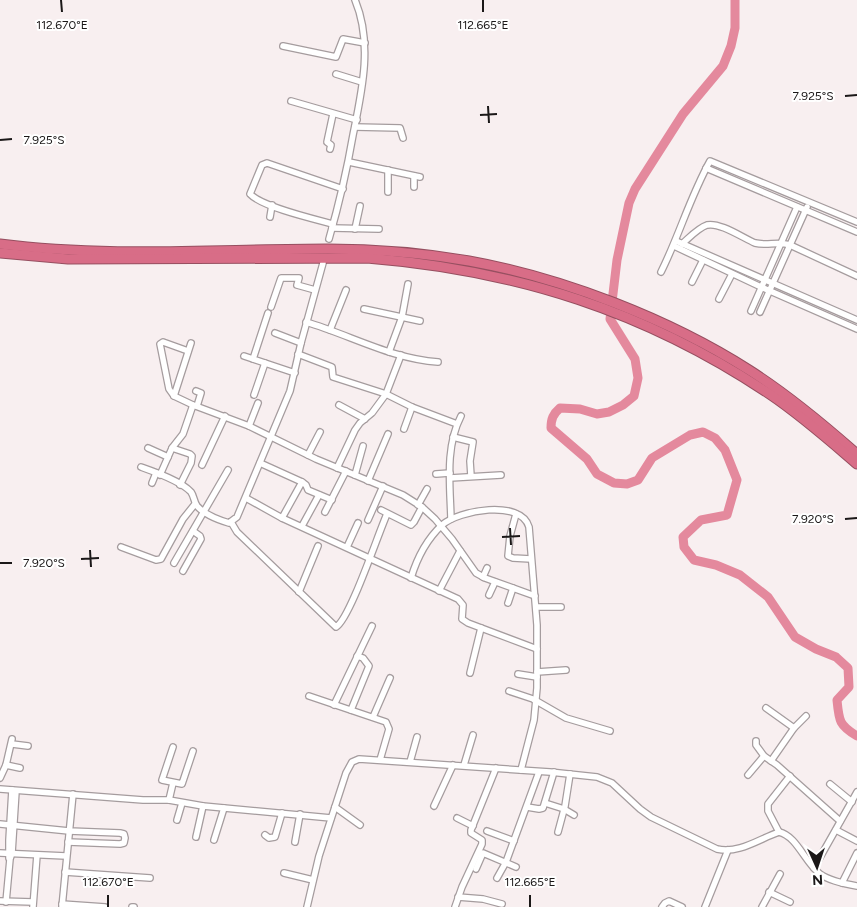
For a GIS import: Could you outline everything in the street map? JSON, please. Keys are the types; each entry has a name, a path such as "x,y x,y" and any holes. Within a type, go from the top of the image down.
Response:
{"highway":[{"path":"0,244 27,248 91,251 331,249 418,254 470,261 547,280 574,293 686,334 749,370 777,389 857,454"},
{"path":"0,253 68,259 367,258 473,271 574,293"},
{"path":"649,322 771,395 857,464"}],"street":[{"path":"329,239 349,162 362,82 365,43 356,0"},
{"path":"283,46 336,57 343,38 365,43"},
{"path":"336,74 362,82"},
{"path":"291,101 356,123 400,128 403,138"},
{"path":"330,149 331,145 327,142 332,114"},
{"path":"661,272 678,243 688,209 710,161 857,222"},
{"path":"349,162 417,176 414,187"},
{"path":"343,189 266,163 262,165 250,194 272,205 333,226 355,229 378,229"},
{"path":"706,168 857,232"},
{"path":"388,170 388,192"},
{"path":"760,312 809,202"},
{"path":"270,217 272,205"},
{"path":"355,229 360,206"},
{"path":"751,311 797,207"},
{"path":"678,243 709,225 718,226 756,243 781,242 790,245 857,276"},
{"path":"678,243 702,260 857,329"},
{"path":"678,243 857,320"},
{"path":"692,282 702,260"},
{"path":"141,467 180,484 190,491 195,504 204,511 223,521 231,522 237,518 290,391 306,322 323,263"},
{"path":"719,299 732,274"},
{"path":"271,307 281,278 298,278 297,285 315,290"},
{"path":"390,352 402,317 408,284"},
{"path":"330,330 346,290"},
{"path":"364,309 420,320"},
{"path":"253,359 268,313"},
{"path":"306,322 390,352 419,360 438,362"},
{"path":"274,333 301,343"},
{"path":"188,351 163,342 160,344 169,389 174,396 249,426 337,468 403,495 420,506 441,526 452,538 474,572 495,582 535,596"},
{"path":"174,396 191,343"},
{"path":"298,354 332,367 333,377 386,394 412,407 457,424"},
{"path":"337,468 352,434 365,418 372,413 386,394 401,355"},
{"path":"244,356 294,373"},
{"path":"254,394 264,363"},
{"path":"152,483 172,448 183,434 201,393 196,391"},
{"path":"249,426 258,403"},
{"path":"339,405 365,418"},
{"path":"404,428 412,407"},
{"path":"202,465 225,416"},
{"path":"451,518 450,454 453,437 461,416"},
{"path":"308,455 320,432"},
{"path":"368,481 388,434"},
{"path":"453,437 473,442 470,461 471,476"},
{"path":"355,475 362,446"},
{"path":"148,448 168,456"},
{"path":"172,448 192,456 191,463 180,484"},
{"path":"260,463 302,482 306,485 307,490 332,500"},
{"path":"174,563 228,470"},
{"path":"325,512 346,472"},
{"path":"436,474 501,475"},
{"path":"282,518 302,482"},
{"path":"368,520 383,486"},
{"path":"381,510 411,525 427,489"},
{"path":"302,526 319,495"},
{"path":"246,498 282,518 460,601 463,605 463,620 538,649"},
{"path":"121,548 156,560 160,559 183,520 195,504"},
{"path":"411,578 420,554 441,526 451,518 484,510 494,510 516,514 523,517 528,524 538,649 536,702 532,733 521,770"},
{"path":"231,522 237,532 336,627 344,619 387,514"},
{"path":"516,514 510,536 508,556 531,559"},
{"path":"347,547 358,523"},
{"path":"183,571 201,539 200,536 192,531"},
{"path":"299,592 318,546"},
{"path":"439,591 460,551"},
{"path":"483,577 487,568"},
{"path":"489,596 495,582"},
{"path":"508,603 512,588"},
{"path":"536,607 561,608"},
{"path":"334,705 372,626"},
{"path":"470,673 481,628"},
{"path":"351,710 369,666 363,658 357,656"},
{"path":"518,674 537,675 566,670"},
{"path":"373,717 390,678"},
{"path":"509,691 536,702 566,718 610,731"},
{"path":"309,696 386,722 389,728 380,760"},
{"path":"766,708 794,728"},
{"path":"771,761 794,728 806,716"},
{"path":"464,765 473,736"},
{"path":"410,762 417,737"},
{"path":"0,778 6,765 12,741 28,746"},
{"path":"756,741 756,745 764,756 790,776 840,821"},
{"path":"172,747 162,780 173,783 182,784 193,751"},
{"path":"748,775 764,756"},
{"path":"306,907 331,818 352,762 358,758 589,775 608,782 651,817 720,850 728,850 757,842 779,832 784,833 814,868 825,876 842,883 857,886"},
{"path":"6,765 20,768"},
{"path":"434,806 453,765"},
{"path":"455,907 482,844 482,840 472,833 473,826 496,768"},
{"path":"497,878 506,862 538,772"},
{"path":"527,807 543,808 554,772"},
{"path":"558,832 570,774"},
{"path":"779,832 768,812 768,804 790,776"},
{"path":"170,800 173,783"},
{"path":"830,784 852,802"},
{"path":"0,789 143,800 170,800 203,806 331,818"},
{"path":"14,790 6,903 33,905 37,855"},
{"path":"814,868 857,792"},
{"path":"73,794 62,905 105,907"},
{"path":"177,820 182,803"},
{"path":"545,803 564,809 574,815"},
{"path":"196,837 203,806"},
{"path":"335,807 360,826"},
{"path":"214,840 224,808"},
{"path":"265,835 269,838 275,837 282,813"},
{"path":"295,842 300,814"},
{"path":"457,818 473,826"},
{"path":"0,824 69,831 120,833 125,836 125,841 122,844 68,842"},
{"path":"836,830 857,841"},
{"path":"487,831 514,840"},
{"path":"705,907 728,850"},
{"path":"0,853 10,855 66,856"},
{"path":"476,869 483,853 516,867"},
{"path":"842,883 857,853"},
{"path":"65,872 150,878"},
{"path":"284,873 313,880"},
{"path":"762,907 780,874"},
{"path":"769,892 790,902"},
{"path":"458,897 483,899 502,904"},
{"path":"662,907 669,901 682,907"}],"waterway":[{"path":"735,0 735,28 731,46 723,66 683,114 635,189 629,203 617,260 610,319 635,359 638,378 634,396 623,405 609,412 597,414 580,409 560,408 553,417 551,428 587,459 597,474 614,483 627,484 638,480 652,458 690,435 703,432 715,438 725,450 737,480 727,515 701,520 683,537 684,547 694,560 716,565 740,575 768,597 795,637 816,649 836,657 848,668 849,687 837,700 838,713 843,725 857,736"}]}
